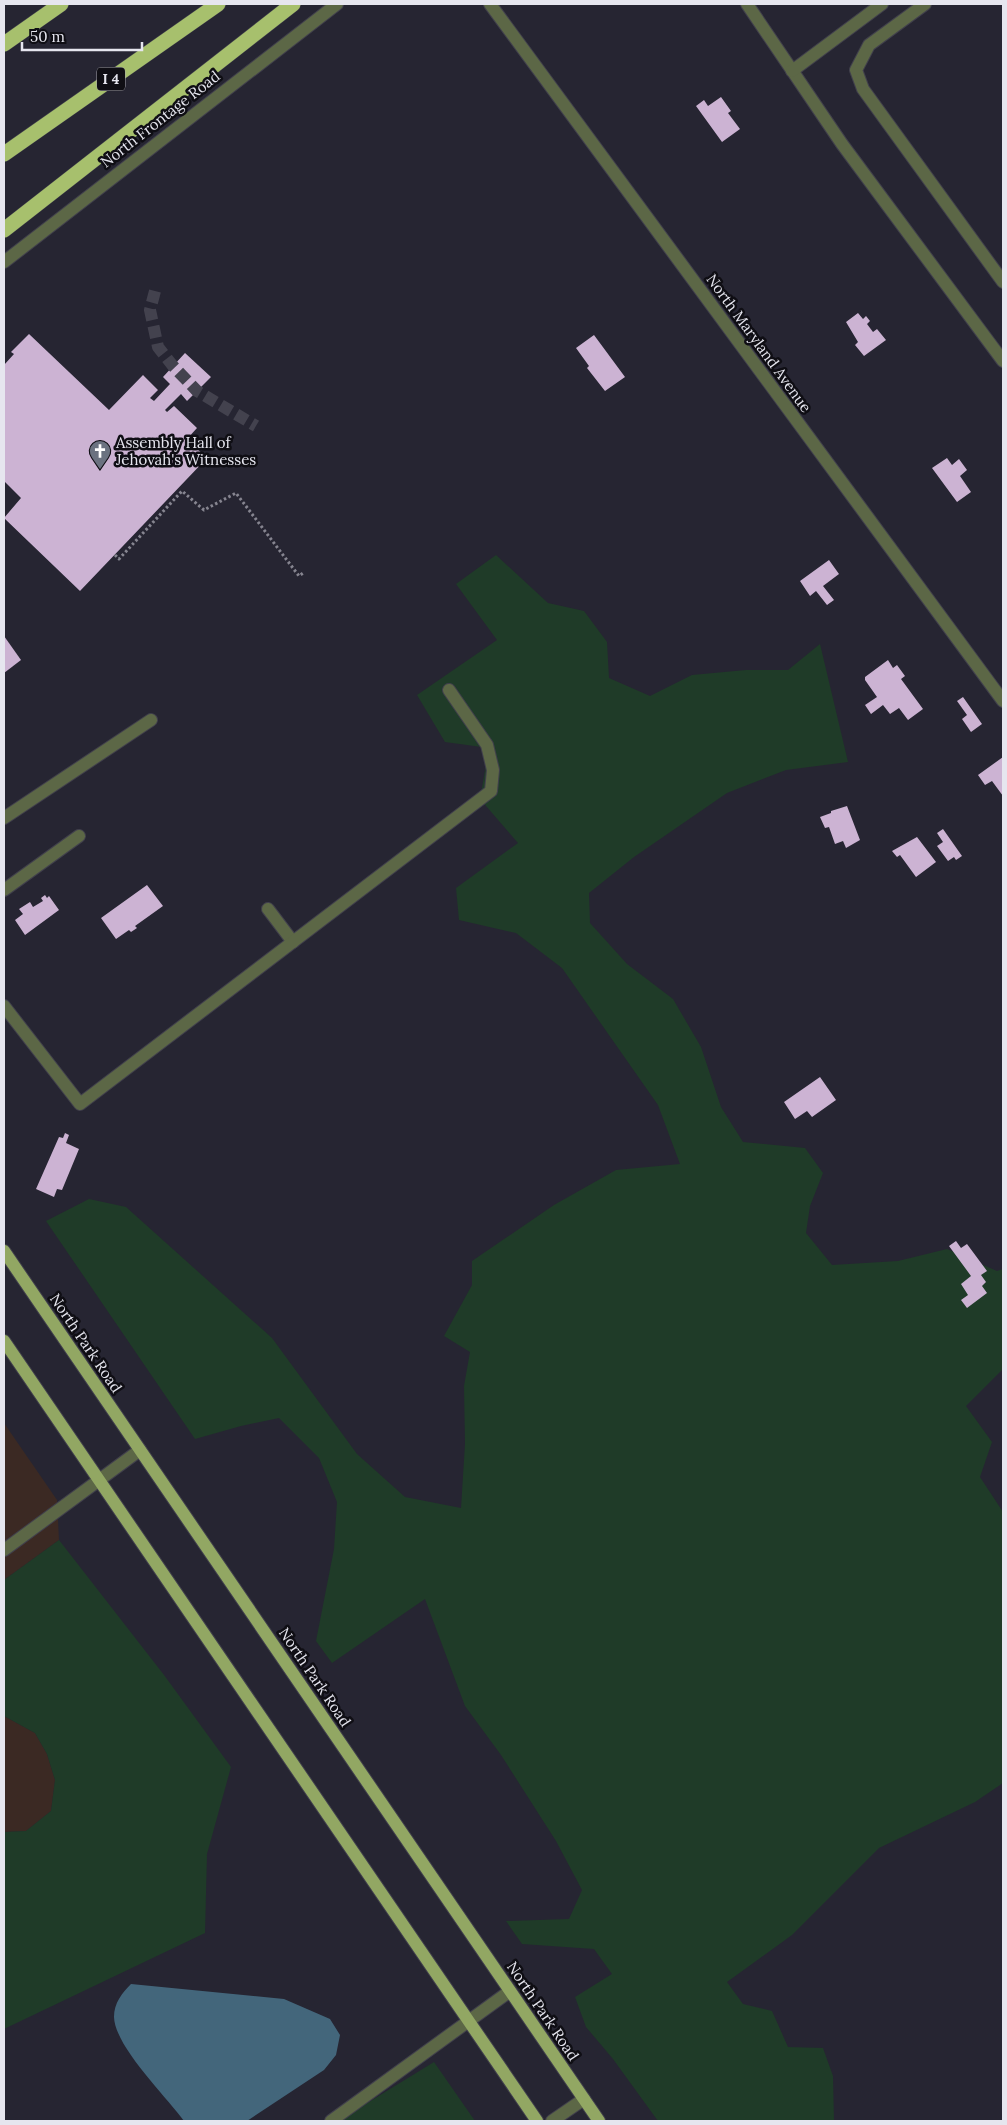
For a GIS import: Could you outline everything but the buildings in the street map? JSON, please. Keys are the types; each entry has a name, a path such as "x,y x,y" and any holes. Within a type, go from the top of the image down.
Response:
{"highway":[{"path":"4,44 61,4"},
{"name":"I 4","path":"4,154 218,4"},
{"path":"4,230 293,4"}],"main road":[{"name":"North Park Road","path":"4,1251 599,2121"},
{"path":"4,1341 537,2121"}],"street":[{"name":"North Frontage Road","path":"4,262 337,4"},
{"name":"North Maryland Avenue","path":"490,4 1003,701"},
{"path":"749,4 842,144 1003,361"},
{"path":"792,71 882,4"},
{"path":"925,4 869,45 856,70 863,89 1003,282"},
{"path":"4,1006 80,1104 491,791 493,770 487,745 449,690"},
{"path":"4,818 151,720"},
{"path":"4,890 80,836"},
{"path":"268,909 293,942"},
{"path":"4,1550 140,1450"},
{"path":"331,2121 510,1991"},
{"path":"552,2121 584,2099"}],"path":[{"path":"114,555 119,559 182,491 204,510 236,493 299,576 303,573"}],"shaded area":[{"path":"4,1423 57,1500 59,1540 4,1580"},
{"path":"4,1716 35,1733 47,1754 55,1780 51,1811 26,1831 4,1832"}],"green space":[{"path":"496,555 548,603 584,611 607,642 609,678 650,696 692,675 746,670 788,670 820,644 848,762 786,770 727,793 634,857 589,893 590,923 627,964 673,999 701,1047 721,1107 743,1142 805,1148 823,1173 810,1206 806,1233 832,1265 898,1261 947,1249 997,1271 1003,1269 1003,1369 966,1406 992,1442 980,1477 1003,1512 1003,1783 975,1802 879,1848 792,1935 727,1982 743,2004 772,2011 788,2047 823,2048 833,2076 834,2121 658,2121 613,2059 586,2027 575,1997 612,1974 594,1949 522,1944 506,1921 569,1919 582,1890 556,1841 501,1755 465,1706 425,1599 332,1663 316,1641 334,1549 337,1502 319,1458 279,1418 195,1439 46,1221 89,1199 126,1207 272,1338 357,1454 405,1497 461,1508 465,1444 464,1386 470,1352 444,1336 472,1285 472,1261 554,1205 616,1170 680,1164 658,1105 562,968 516,933 459,920 456,888 518,843 480,799 489,748 445,742 417,695 497,640 456,584"},
{"path":"59,1540 164,1675 231,1767 207,1854 205,1933 4,2029 4,1832 26,1831 51,1811 55,1780 47,1754 35,1733 4,1716 4,1580"},
{"path":"434,2062 475,2121 338,2121"}],"water":[{"path":"131,1984 284,1999 330,2019 340,2035 336,2055 324,2070 247,2121 184,2121 132,2056 117,2029 114,2017 115,2007"}],"tunnel":[{"path":"155,291 150,310 158,347 197,391 256,426"}],"place":[{"name":"Assembly Hall of Jehovah's Witnesses","path":"100,470"}]}
